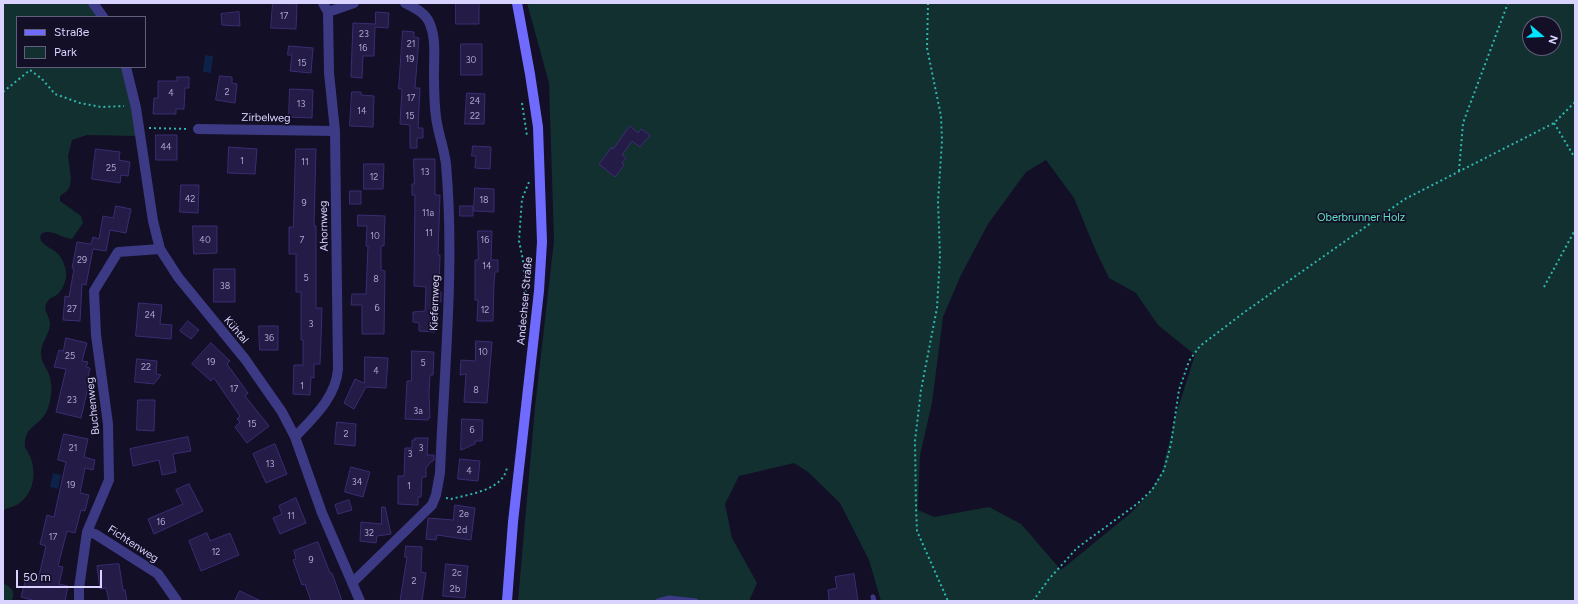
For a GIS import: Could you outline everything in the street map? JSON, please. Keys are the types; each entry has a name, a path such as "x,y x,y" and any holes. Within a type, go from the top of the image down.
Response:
{"street":[{"path":"93,3 101,16"},
{"name":"Ahornweg","path":"295,437 332,394 338,375 334,131 329,73 328,12 323,3"},
{"path":"328,12 354,3"},
{"name":"Kiefernweg","path":"352,583 432,505 436,495 440,473 449,238 447,184 445,162 436,117 434,82 435,51 432,32 425,15 405,3"},
{"name":"Andechser Straße","path":"507,601 513,522 539,291 542,242 538,127 517,3"},
{"name":"Kühtal","path":"126,68 136,105 153,221 160,249 178,277 245,359 269,391 295,437 322,513 360,601"},
{"name":"Zirbelweg","path":"198,129 334,131"},
{"name":"Buchenweg","path":"80,601 78,588 87,532 109,480 108,424 96,335 94,291 118,252 160,249"},
{"name":"Fichtenweg","path":"87,532 95,534 158,574 177,601"}],"lane":[{"path":"658,601 669,598 696,601"}],"path":[{"path":"928,3 927,48 941,116 942,141 938,201 940,256 937,308 921,390 915,441 916,508 917,530 948,601"},
{"path":"1459,171 1463,123 1508,3"},
{"path":"3,92 30,70 42,79 55,94 80,104 101,107 136,105"},
{"path":"522,96 527,142"},
{"path":"1033,601 1049,579 1077,548 1137,504 1152,490 1164,470 1171,444 1179,390 1189,361 1200,346 1246,311 1405,199 1554,123 1575,102"},
{"path":"1554,123 1575,158"},
{"path":"139,127 198,129"},
{"path":"524,321 526,299 524,260 519,241 522,199 531,179"},
{"path":"1544,287 1575,230"},
{"path":"436,495 442,498 451,499 489,488 498,482 507,471 508,464"}],"green space":[{"path":"3,3 90,3 98,16 16,16 16,68 123,68 138,136 87,135 72,140 68,156 71,178 70,186 67,191 60,196 60,201 81,216 83,223 72,239 49,232 41,234 40,237 44,244 59,255 66,271 65,282 61,291 51,298 45,306 50,321 50,328 42,345 41,356 51,381 50,399 45,414 30,430 25,440 25,448 33,464 34,473 31,489 21,502 5,509 3,513"},
{"name":"Oberbrunner Holz","path":"527,3 1575,3 1575,601 881,601 869,560 840,503 808,472 794,463 739,476 725,504 732,538 757,583 749,601 518,601 535,407 554,241 549,83","holes":["1046,160 1074,198 1095,249 1109,278 1136,293 1158,325 1195,355 1177,411 1162,472 1150,492 1132,512 1061,570 1021,524 989,507 934,517 918,510 920,455 932,403 943,317 960,277 988,224 1026,172"]},
{"path":"3,583 13,592 12,600 3,601"}],"water":[{"path":"205,55 213,56 211,73 203,72"},
{"path":"53,473 61,475 58,489 50,487"}],"building":[{"path":"273,3 297,4 296,29 271,28"},
{"path":"456,3 479,3 479,24 456,24"},
{"path":"239,12 240,26 222,25 221,14"},
{"path":"376,12 389,13 388,28 375,27 374,56 363,56 362,78 351,77 353,23 375,24"},
{"path":"403,31 414,32 414,37 419,38 415,88 420,88 418,128 423,128 423,138 417,138 417,148 410,148 410,125 400,124 402,89 399,89"},
{"path":"461,44 482,44 482,75 461,75"},
{"path":"289,46 313,48 311,73 290,71 292,55 288,55"},
{"path":"220,76 232,77 232,83 237,84 235,103 216,100"},
{"path":"177,77 189,77 189,88 185,88 184,109 176,109 176,114 153,114 154,98 158,98 158,81 177,81"},
{"path":"290,89 313,90 312,118 289,117"},
{"path":"352,92 361,92 361,95 374,96 373,127 350,126"},
{"path":"467,93 485,94 484,124 465,124"},
{"path":"630,126 638,133 641,129 650,135 640,147 632,141 622,155 626,158 622,163 624,165 615,177 599,164 612,147 613,149"},
{"path":"156,135 177,135 177,160 156,160"},
{"path":"473,146 491,147 490,169 475,168 476,156 472,156"},
{"path":"229,147 257,149 255,174 228,173"},
{"path":"96,149 120,152 119,160 130,162 128,176 121,175 120,183 92,179"},
{"path":"296,149 316,149 314,226 316,226 316,308 322,308 320,364 314,364 314,378 311,377 310,395 293,394 294,365 303,365 303,340 301,340 301,292 296,292 296,254 289,254 289,227 293,227"},
{"path":"414,159 435,159 435,195 440,195 438,255 440,255 439,292 441,292 441,302 436,302 435,332 419,331 419,323 413,322 413,312 425,311 426,287 414,286 415,195 412,195 412,184 414,184"},
{"path":"364,164 384,164 383,189 364,189"},
{"path":"181,185 199,185 198,213 180,212"},
{"path":"475,188 494,189 494,212 474,211"},
{"path":"350,191 361,191 361,204 350,204"},
{"path":"116,206 131,209 126,233 110,230 106,251 93,249 86,285 82,284 80,321 63,320 65,296 69,297 74,269 72,268 77,242 91,244 93,237 99,239 103,216 113,218"},
{"path":"460,206 473,206 473,216 460,216"},
{"path":"358,215 385,216 384,246 381,246 381,270 385,271 384,334 362,334 362,305 351,305 352,294 366,294 368,246 366,246 367,226 358,226"},
{"path":"193,226 217,226 217,253 194,254"},
{"path":"478,231 492,231 491,260 498,260 498,272 495,272 494,283 493,321 477,321 478,300 475,300 475,260 478,260"},
{"path":"214,269 235,269 235,302 214,302"},
{"path":"139,303 162,305 160,324 172,325 171,339 136,336"},
{"path":"188,321 199,330 191,339 180,331"},
{"path":"259,326 278,326 278,350 260,350"},
{"path":"66,338 87,343 82,361 88,362 86,367 90,368 87,382 89,383 81,418 56,412 66,369 54,367 59,350 63,351"},
{"path":"476,341 492,342 487,403 464,402 466,374 460,375 461,360 475,361"},
{"path":"211,343 230,361 227,364 248,393 245,396 269,426 247,443 235,427 240,422 237,419 240,416 214,378 211,381 192,364"},
{"path":"412,351 434,352 433,375 430,375 430,418 428,418 428,420 405,419 407,381 411,381"},
{"path":"365,357 388,358 386,388 366,387 354,409 344,403 355,379 364,383"},
{"path":"137,359 157,361 156,374 161,375 154,384 135,382"},
{"path":"138,400 155,400 154,431 137,430"},
{"path":"462,419 483,420 482,441 475,441 475,444 461,450"},
{"path":"337,422 356,424 355,446 335,444"},
{"path":"64,434 88,439 84,457 95,460 93,470 85,468 80,493 89,495 85,511 81,510 75,533 67,531 58,566 63,567 59,584 68,586 65,601 36,601 21,597 26,578 38,580 46,546 40,544 47,515 54,517 66,462 58,460"},
{"path":"188,437 191,451 173,454 176,472 162,475 159,460 133,466 130,449"},
{"path":"415,438 428,438 427,455 434,455 434,460 426,468 426,477 422,477 421,497 418,497 418,505 398,504 398,476 404,476 405,448 412,448 412,440 415,440"},
{"path":"275,444 287,474 266,483 253,454"},
{"path":"460,459 480,461 478,481 458,479"},
{"path":"351,467 370,472 363,497 345,492"},
{"path":"189,484 203,511 154,534 148,519 183,504 176,490"},
{"path":"296,498 306,523 280,534 273,518 282,514 279,506"},
{"path":"349,500 352,510 338,514 335,505"},
{"path":"455,505 475,508 471,540 437,535 436,540 426,539 428,518 453,520"},
{"path":"382,507 385,507 391,534 377,536 376,543 360,541 361,522 381,524"},
{"path":"207,533 210,541 230,533 239,555 201,571 189,541"},
{"path":"318,542 330,573 332,573 342,601 311,601 305,584 302,585 293,560 296,559 294,551"},
{"path":"406,546 422,547 421,572 426,573 422,601 400,601 407,557 405,557"},
{"path":"119,564 123,590 125,590 127,601 109,601 106,588 100,589 97,566"},
{"path":"446,564 468,566 465,598 443,596"},
{"path":"854,574 858,601 829,601 828,590 837,588 835,577"},
{"path":"240,591 261,601 235,601"}]}
